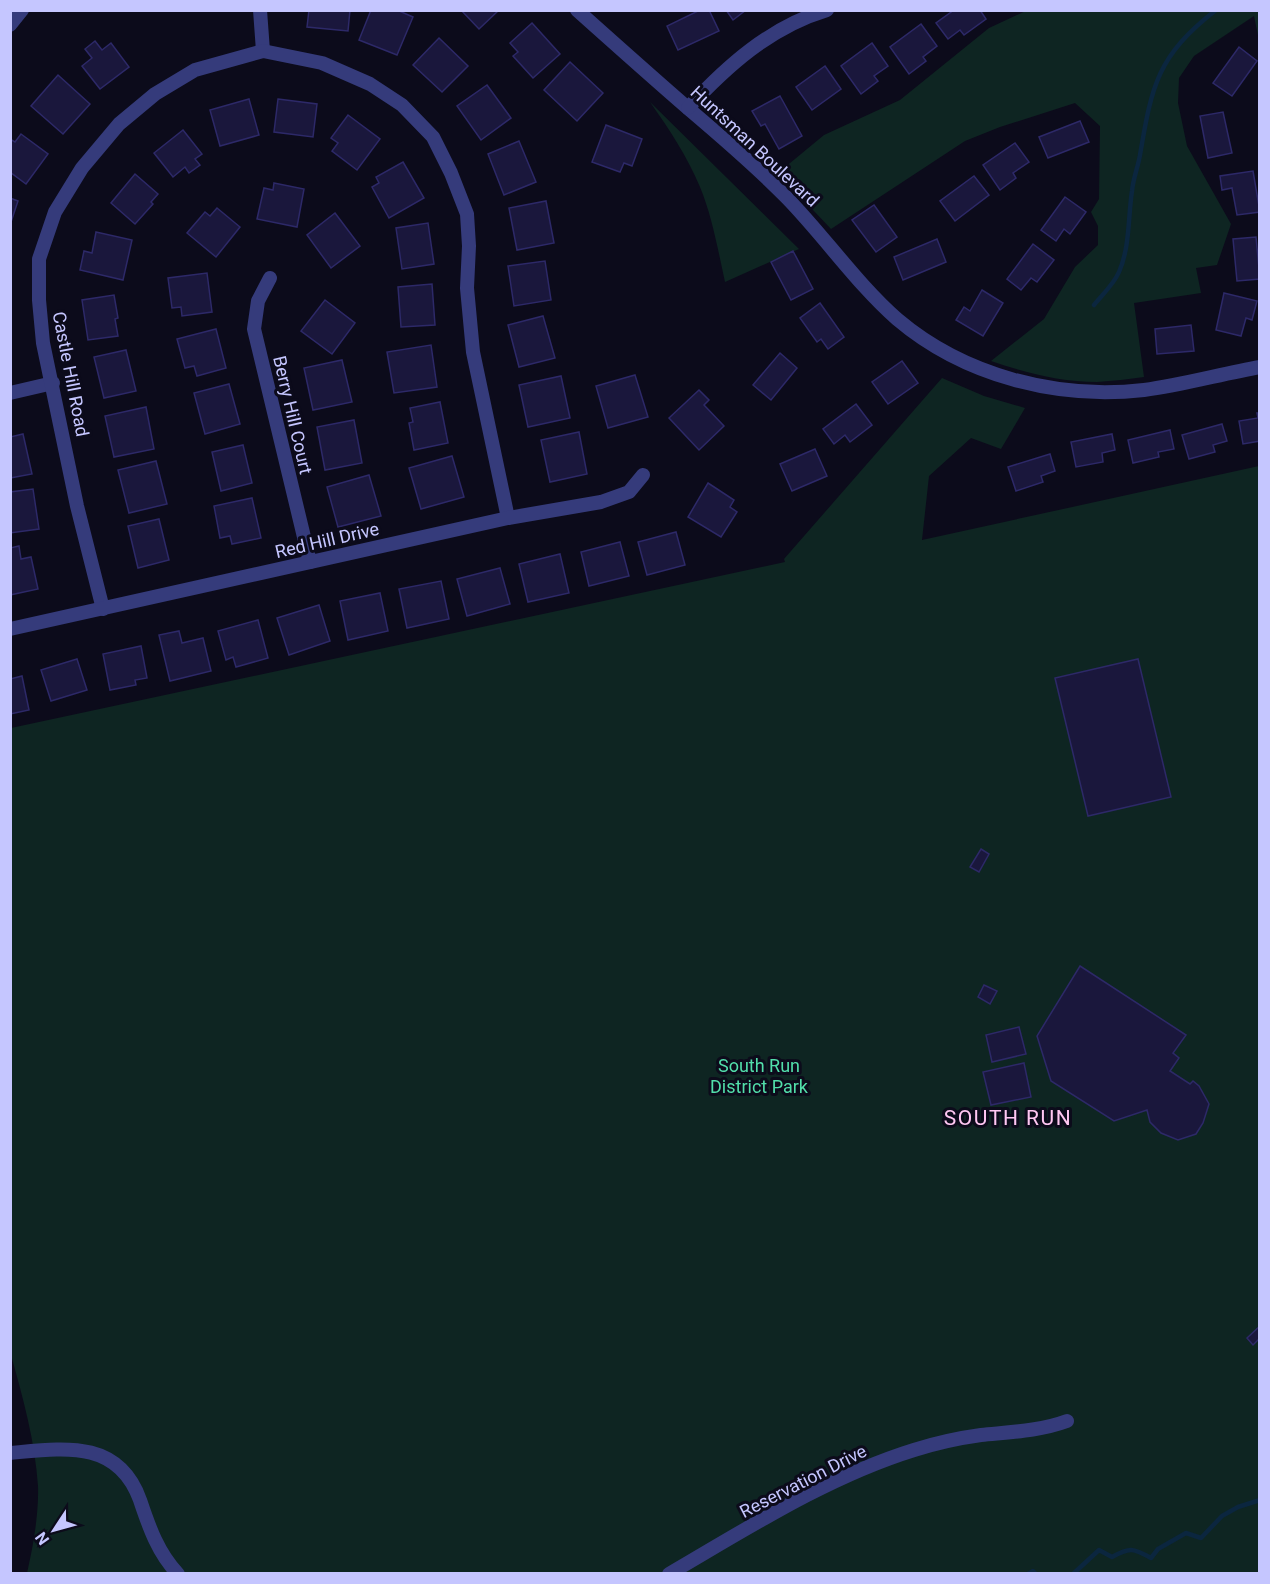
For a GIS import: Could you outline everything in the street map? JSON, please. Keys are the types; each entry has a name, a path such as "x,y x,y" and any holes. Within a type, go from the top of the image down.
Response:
{"street":[{"path":"10,25 22,10"},
{"path":"261,10 263,51"},
{"name":"Huntsman Boulevard","path":"577,10 786,197 874,295 901,321 957,358 986,371 1029,384 1065,390 1111,392 1145,390 1260,367"},
{"path":"688,108 730,65 756,45 800,20 827,10"},
{"name":"Castle Hill Road","path":"103,609 77,506 43,342 39,300 39,259 55,212 82,168 119,124 155,94 195,70 263,51 322,63 370,84 402,105 433,137 451,173 467,214 468,298 473,352 508,518"},
{"name":"Berry Hill Court","path":"270,278 258,301 254,329 310,562"},
{"path":"10,393 52,383"},
{"name":"Red Hill Drive","path":"10,629 508,518 601,502 629,492 643,475"},
{"name":"Reservation Drive","path":"669,1574 797,1500 881,1461 948,1441 978,1435 1043,1428 1067,1421"},
{"path":"10,1453 78,1450 96,1454 118,1465 132,1483 157,1545 178,1574"}],"green space":[{"path":"1028,10 1259,11 1259,40 1254,16 1194,56 1179,78 1178,103 1187,146 1231,224 1217,265 1196,268 1201,293 1134,303 1144,377 1097,382 1057,379 991,361 1044,319 1075,267 1098,245 1098,226 1091,212 1099,199 1100,126 1075,103 1000,127 965,141 831,229 778,173 824,135 900,100 989,28"},
{"path":"650,102 799,249 725,282 711,221 700,187 677,143"},
{"name":"South Run District Park","path":"942,378 984,396 1025,408 1001,449 971,438 929,476 922,540 1259,466 1259,1573 27,1573 38,1507 38,1486 31,1436 11,1355 11,728 785,562 784,559"}],"building":[{"path":"309,10 350,10 348,31 307,27"},
{"path":"371,10 397,10 413,17 397,55 359,40"},
{"path":"461,10 499,10 479,29"},
{"path":"700,10 709,10 719,31 678,50 667,26"},
{"path":"726,10 746,10 733,20"},
{"path":"954,10 980,10 986,19 964,35 960,30 948,39 936,23"},
{"path":"532,23 560,54 533,78 513,56 518,52 510,43"},
{"path":"921,24 937,46 923,57 926,61 909,74 890,47"},
{"path":"439,38 468,66 442,92 413,65"},
{"path":"95,41 102,50 111,43 129,67 100,89 82,66 92,58 85,49"},
{"path":"872,43 888,66 874,76 878,81 861,94 841,66"},
{"path":"1239,47 1257,61 1232,96 1213,83"},
{"path":"570,62 603,93 577,121 544,90"},
{"path":"825,66 841,89 812,110 796,87"},
{"path":"58,75 90,104 63,134 31,106"},
{"path":"487,85 511,118 481,140 457,106"},
{"path":"780,96 802,136 779,149 765,124 761,126 752,111"},
{"path":"249,99 259,135 220,146 210,110"},
{"path":"278,99 317,104 313,137 274,132"},
{"path":"1223,112 1232,153 1208,158 1200,116"},
{"path":"348,115 380,139 357,170 332,151 338,143 331,138"},
{"path":"1080,121 1089,142 1048,158 1039,137"},
{"path":"606,125 642,139 632,166 624,163 620,172 592,162"},
{"path":"183,130 202,154 195,159 200,165 189,173 185,167 173,177 154,153"},
{"path":"21,134 48,154 26,184 10,172 10,139 15,142"},
{"path":"519,141 536,182 504,195 488,154"},
{"path":"1015,143 1029,162 1013,173 1016,178 1000,190 983,165"},
{"path":"403,162 424,198 389,218 372,187 379,183 376,177"},
{"path":"1253,171 1260,212 1237,215 1232,188 1222,190 1220,176"},
{"path":"135,174 158,194 151,202 153,204 135,224 111,203"},
{"path":"974,176 989,195 955,221 940,201"},
{"path":"274,183 304,189 297,227 257,219 264,188 273,190"},
{"path":"1065,197 1086,212 1070,234 1064,229 1056,241 1041,230"},
{"path":"10,198 18,201 10,225"},
{"path":"546,201 554,243 517,250 509,208"},
{"path":"874,205 897,237 876,252 852,220"},
{"path":"217,208 240,227 216,257 187,233 205,212 210,216"},
{"path":"335,213 360,246 331,268 307,235"},
{"path":"428,223 434,264 402,269 396,228"},
{"path":"96,232 132,240 123,280 80,270 84,251 92,253"},
{"path":"1256,237 1260,279 1237,281 1233,239"},
{"path":"937,239 946,262 903,280 894,257"},
{"path":"1033,244 1054,260 1037,282 1031,278 1021,290 1007,279"},
{"path":"793,251 813,289 791,300 771,262"},
{"path":"545,261 551,300 514,306 508,266"},
{"path":"207,273 212,312 182,316 181,307 172,308 168,278"},
{"path":"432,284 435,325 401,327 398,287"},
{"path":"982,290 1003,303 983,336 956,320 964,307 970,311"},
{"path":"1224,293 1257,301 1252,320 1246,318 1241,336 1216,330"},
{"path":"114,295 118,336 88,340 82,300"},
{"path":"325,300 355,323 332,354 301,331"},
{"path":"820,303 844,337 828,349 821,339 817,342 800,318"},
{"path":"543,316 555,358 519,367 508,325"},
{"path":"1191,325 1194,351 1157,354 1155,329"},
{"path":"216,329 226,368 197,376 194,366 185,368 177,339"},
{"path":"431,345 437,387 394,393 387,352"},
{"path":"126,350 136,391 104,398 94,357"},
{"path":"780,353 797,368 771,400 753,385"},
{"path":"342,360 352,402 313,410 304,368"},
{"path":"902,361 918,383 888,404 872,382"},
{"path":"635,375 648,417 608,428 596,386"},
{"path":"561,376 570,418 528,427 519,385"},
{"path":"229,384 240,424 205,434 194,393"},
{"path":"699,390 709,400 704,405 724,426 699,450 669,418"},
{"path":"440,402 448,443 414,450 409,423 413,422 410,408"},
{"path":"856,404 872,425 850,442 845,435 834,444 823,429"},
{"path":"146,407 154,449 114,457 105,416"},
{"path":"1257,413 1260,413 1260,441 1243,444 1239,421 1258,418"},
{"path":"354,420 362,463 325,470 317,427"},
{"path":"1222,424 1227,441 1213,445 1215,452 1189,459 1182,435"},
{"path":"1170,430 1174,449 1158,452 1159,457 1133,463 1128,440"},
{"path":"579,432 587,474 550,482 541,440"},
{"path":"23,434 32,474 10,478 10,437"},
{"path":"1112,434 1115,450 1102,453 1103,462 1076,467 1071,442"},
{"path":"243,445 252,483 221,491 212,452"},
{"path":"815,449 827,476 792,491 780,464"},
{"path":"1050,454 1055,471 1041,476 1043,482 1016,491 1008,467"},
{"path":"452,456 464,497 421,509 409,468"},
{"path":"156,461 167,504 129,513 118,470"},
{"path":"369,475 381,516 338,527 327,487"},
{"path":"708,483 734,500 730,507 737,512 721,537 688,517"},
{"path":"33,489 39,529 10,533 10,492"},
{"path":"252,498 261,538 232,544 230,536 220,538 214,506"},
{"path":"159,519 169,560 138,568 128,526"},
{"path":"676,532 685,565 647,575 638,542"},
{"path":"620,542 629,576 589,586 581,552"},
{"path":"19,546 21,559 31,557 38,589 10,595 10,548"},
{"path":"560,554 569,593 528,602 519,564"},
{"path":"500,568 510,604 467,616 457,579"},
{"path":"441,581 449,619 407,628 399,589"},
{"path":"380,593 388,631 348,640 340,601"},
{"path":"319,605 330,641 289,655 277,618"},
{"path":"258,620 268,658 236,667 233,657 226,660 218,631"},
{"path":"179,631 182,643 203,638 211,671 170,681 159,635"},
{"path":"141,646 147,678 135,680 136,685 110,690 103,654"},
{"path":"77,659 87,690 51,701 41,670"},
{"path":"1138,659 1171,797 1088,816 1055,678"},
{"path":"22,676 29,710 10,714 10,679"},
{"path":"981,849 989,854 979,872 970,867"},
{"path":"1080,966 1186,1035 1173,1053 1179,1058 1170,1071 1190,1084 1193,1081 1199,1086 1209,1104 1203,1123 1196,1134 1178,1140 1161,1133 1150,1122 1147,1110 1114,1121 1051,1081 1037,1036"},
{"path":"984,985 997,991 990,1004 978,997"},
{"path":"1019,1027 1026,1054 992,1062 986,1035"},
{"path":"1024,1063 1031,1097 991,1105 983,1072"},
{"path":"1260,1326 1260,1338 1253,1345 1247,1338"}],"waterway":[{"path":"1094,305 1114,281 1123,262 1133,182 1149,109 1160,74 1181,42 1216,10"},
{"path":"1073,1574 1099,1550 1112,1557 1132,1550 1151,1558 1158,1549 1186,1533 1201,1538 1222,1516 1238,1507 1260,1500"},
{"path":"1028,1574 1033,1571 1036,1574"}],"district":[{"name":"SOUTH RUN","path":"1008,1118"}]}
